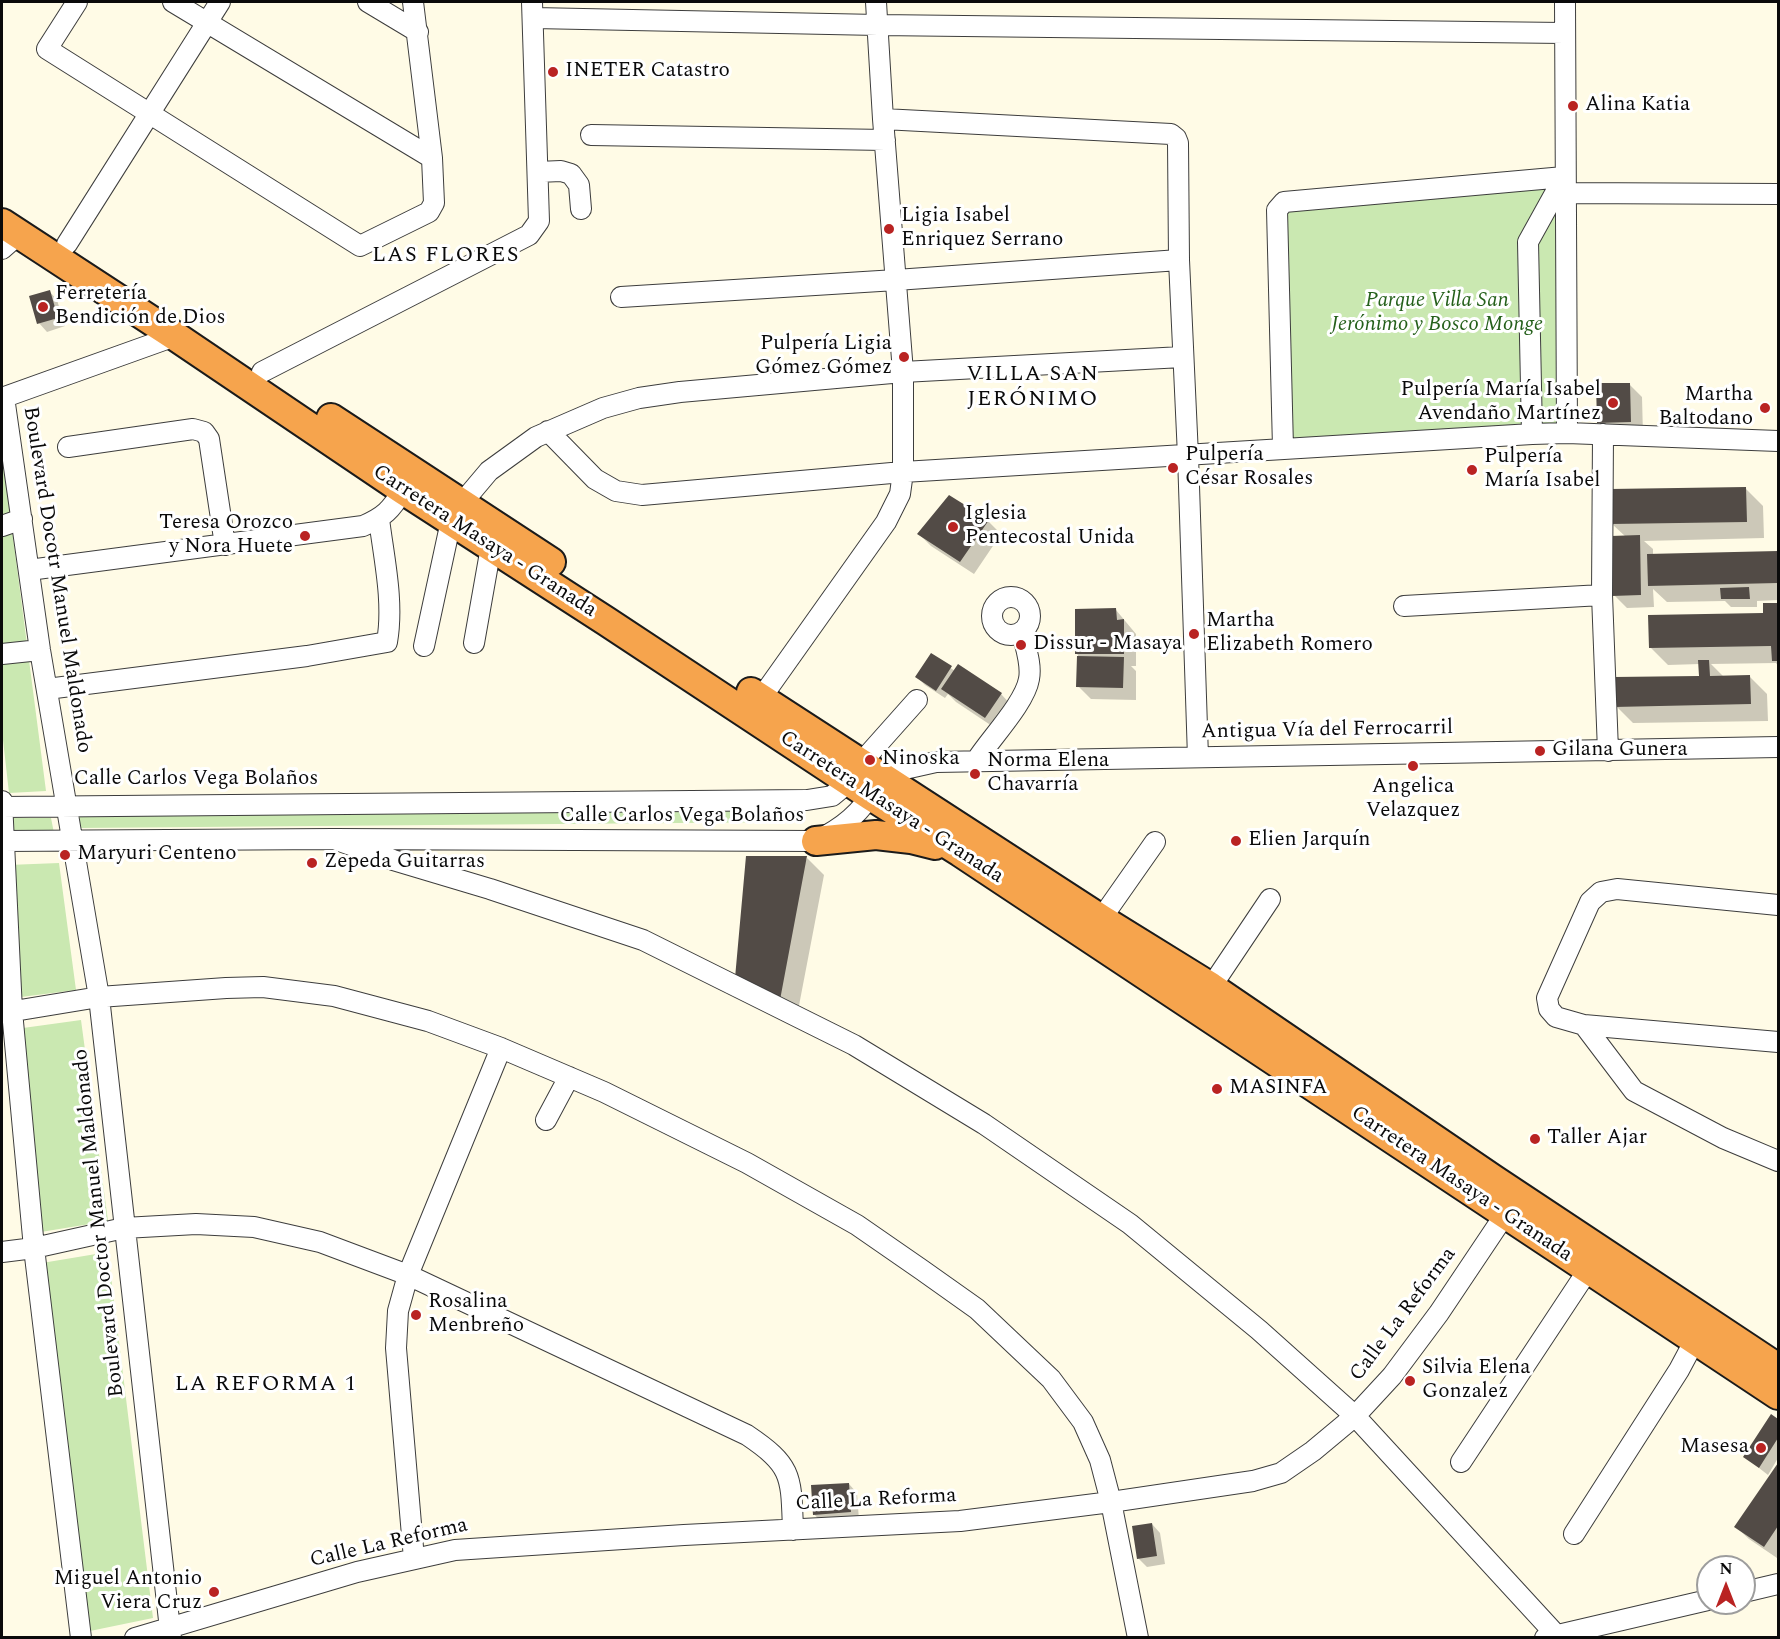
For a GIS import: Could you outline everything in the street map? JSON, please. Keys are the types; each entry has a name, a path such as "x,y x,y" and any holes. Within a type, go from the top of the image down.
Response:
{"highway":[{"name":"Carretera Masaya - Granada","path":"2,201 262,372 456,512 864,779 1211,987 1493,1179 1779,1368"},
{"name":"Carretera Masaya - Granada","path":"7,235 175,336 403,490 456,512 491,547 755,707"},
{"name":"Carretera Masaya - Granada","path":"864,779 960,852 1779,1395"},
{"path":"816,841 876,835 911,838 960,852"}],"street":[{"path":"77,2 47,49 360,246 433,208 432,158 413,2"},
{"path":"173,2 432,158"},
{"path":"67,244 220,2"},
{"path":"368,2 418,32"},
{"path":"755,707 886,522 900,494 903,472 903,372 876,2"},
{"path":"1565,2 1567,433"},
{"path":"262,372 529,235 540,221 533,10 878,25 1564,33"},
{"path":"883,119 1171,134 1176,138 1178,143 1182,357 1188,456 1198,757"},
{"path":"591,135 885,140"},
{"path":"538,172 561,171 571,174 579,184 581,209"},
{"path":"1532,434 1528,242 1565,185"},
{"path":"1283,448 1277,210 1284,202 1565,185 1779,194"},
{"path":"621,297 1179,260"},
{"path":"3,398 175,336"},
{"path":"423,646 456,512 489,471 511,454 548,431 603,408 639,398 680,392 903,372 1182,357"},
{"name":"Boulevard Docotr Manuel Maldonado","path":"3,398 40,650 67,805"},
{"path":"68,447 193,429 204,432 209,439 225,545"},
{"path":"548,431 595,479 616,491 642,495 903,472 1532,434 1603,434 1779,441"},
{"path":"1603,434 1602,595 1608,751"},
{"path":"29,570 363,526 379,519 392,509 403,490"},
{"path":"2,526 22,519"},
{"path":"47,689 296,657 387,642 389,602 379,519"},
{"path":"474,643 491,547"},
{"path":"1404,606 1602,595"},
{"path":"976,761 1023,696 1029,678 1029,664 1022,632"},
{"path":"2,654 40,650"},
{"path":"864,779 917,700"},
{"name":"Antigua Vía del Ferrocarril","path":"864,779 936,762 1779,747"},
{"name":"Calle Carlos Vega Bolaños","path":"2,807 807,800 832,796 864,779"},
{"name":"Calle Carlos Vega Bolaños","path":"3,841 334,839 816,841 840,830 864,779"},
{"path":"2,801 7,1012 81,1638"},
{"name":"Boulevard Doctor Manuel Maldonado","path":"67,805 99,997 171,1633"},
{"path":"334,839 644,940 854,1045 984,1124 1130,1224 1259,1330 1355,1416 1553,1636 1696,1603"},
{"path":"1101,919 1155,842"},
{"path":"1779,905 1617,889 1601,892 1590,902 1547,998 1549,1009 1556,1017 1584,1025 1779,1042"},
{"path":"1211,987 1270,899"},
{"path":"7,1012 99,997 226,988 262,987 334,996 428,1021 501,1048 569,1077 747,1163 857,1225 977,1309 1051,1379 1083,1422 1100,1460 1111,1502 1138,1638"},
{"path":"1584,1025 1634,1091 1723,1138 1779,1161"},
{"path":"414,1559 396,1348 398,1311 408,1275 501,1048"},
{"path":"546,1120 569,1077"},
{"name":"Calle La Reforma","path":"135,1638 171,1633 357,1572 454,1550 960,1521 1253,1481 1281,1473 1313,1451 1355,1416 1392,1376 1439,1313 1506,1214"},
{"path":"2,1252 34,1248 124,1228 196,1224 254,1227 320,1242 408,1275 747,1435 778,1459 787,1475 791,1491 793,1530"},
{"path":"1461,1462 1588,1270"},
{"path":"1574,1534 1679,1370 1695,1340"},
{"path":"1756,1589 1779,1584"}],"green space":[{"name":"Parque Villa San Jerónimo y Bosco Monge","path":"1564,177 1567,433 1283,448 1280,205"},
{"path":"2,452 46,791 9,793 2,731"},
{"path":"799,810 799,822 77,828 77,811"},
{"path":"11,818 51,818 54,833 13,832"},
{"path":"59,863 76,990 21,997 8,865"},
{"path":"81,1020 108,1221 41,1232 23,1028"},
{"path":"108,1252 153,1618 90,1631 42,1263"}],"building":[{"name":"Ferretería Bendición de Dios","path":"50,290 58,318 37,324 29,296"},
{"name":"Pulpería María Isabel Avendaño Martínez","path":"1596,383 1630,383 1631,422 1597,423"},
{"path":"1746,487 1747,522 1611,524 1610,489"},
{"name":"Iglesia Pentecostal Unida","path":"949,495 989,520 960,562 917,534"},
{"path":"1640,535 1641,595 1612,596 1611,536"},
{"path":"1778,551 1778,583 1648,586 1647,554"},
{"path":"1749,587 1750,599 1721,599 1720,588"},
{"path":"1763,603 1778,603 1778,661 1772,661 1771,646 1649,648 1648,615 1763,613"},
{"path":"1116,608 1117,620 1124,619 1124,654 1075,654 1075,609"},
{"path":"931,653 952,666 936,691 915,677"},
{"path":"1077,656 1124,657 1123,688 1076,687"},
{"path":"1698,660 1709,660 1710,676 1750,675 1751,704 1614,707 1614,677 1699,676"},
{"path":"958,664 1002,693 985,718 941,689"},
{"path":"746,856 807,856 780,1000 735,978"},
{"name":"Masesa","path":"1771,1414 1778,1419 1778,1438 1759,1468 1743,1457"},
{"path":"1778,1463 1778,1526 1764,1547 1734,1527"},
{"path":"849,1483 851,1512 813,1515 811,1485"},
{"path":"1152,1523 1157,1556 1137,1559 1132,1526"}],"place":[{"name":"INETER Catastro","path":"553,72"},
{"name":"Alina Katia","path":"1573,106"},
{"name":"Ligia Isabel Enriquez Serrano","path":"889,229"},
{"name":"Ferretería Bendición de Dios","path":"43,307"},
{"name":"Pulpería Ligia Gómez Gómez","path":"904,357"},
{"name":"Pulpería María Isabel Avendaño Martínez","path":"1613,403"},
{"name":"Martha Baltodano","path":"1765,408"},
{"name":"Pulpería César Rosales","path":"1173,468"},
{"name":"Pulpería María Isabel","path":"1472,470"},
{"name":"Iglesia Pentecostal Unida","path":"953,527"},
{"name":"Teresa Orozco y Nora Huete","path":"305,536"},
{"name":"Martha Elizabeth Romero","path":"1194,634"},
{"name":"Dissur - Masaya","path":"1021,645"},
{"name":"Gilana Gunera","path":"1540,751"},
{"name":"Ninoska","path":"870,760"},
{"name":"Angelica Velazquez","path":"1413,766"},
{"name":"Norma Elena Chavarría","path":"975,774"},
{"name":"Elien Jarquín","path":"1236,841"},
{"name":"Maryuri Centeno","path":"65,855"},
{"name":"Zepeda Guitarras","path":"312,863"},
{"name":"MASINFA","path":"1217,1089"},
{"name":"Taller Ajar","path":"1535,1139"},
{"name":"Rosalina Menbreño","path":"416,1315"},
{"name":"Silvia Elena Gonzalez","path":"1410,1381"},
{"name":"Masesa","path":"1761,1448"},
{"name":"Miguel Antonio Viera Cruz","path":"214,1592"}],"district":[{"name":"LAS FLORES","path":"446,257"},
{"name":"VILLA SAN JERÓNIMO","path":"1033,388"},
{"name":"LA REFORMA 1","path":"266,1386"}]}
